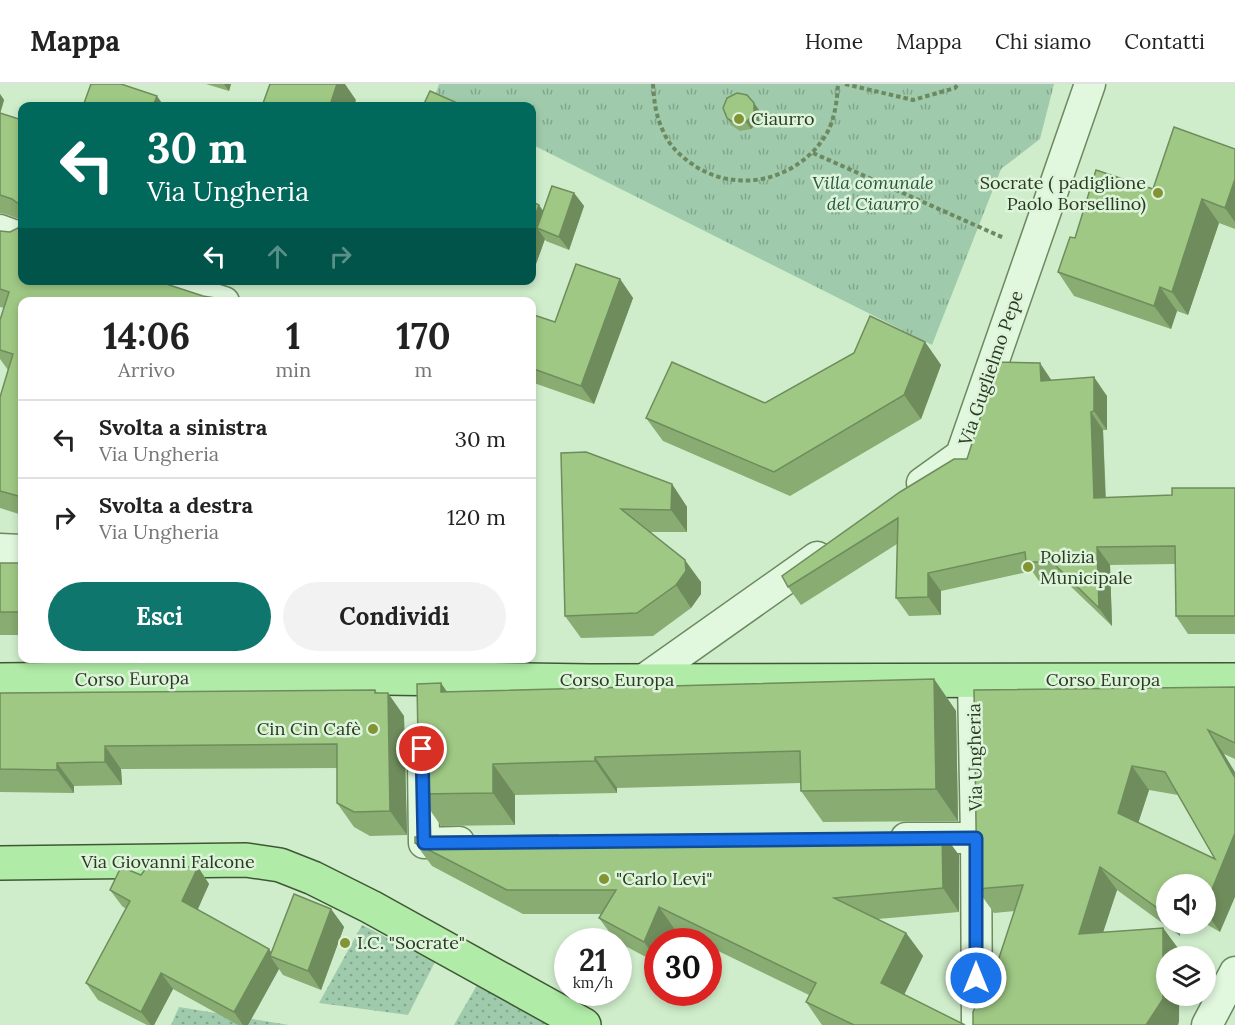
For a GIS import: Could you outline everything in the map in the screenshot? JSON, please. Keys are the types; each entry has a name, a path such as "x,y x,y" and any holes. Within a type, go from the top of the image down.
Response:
{"main road":[{"name":"Corso Europa","path":"0,680 301,677 421,690 644,680 1235,680"},
{"name":"Via Giovanni Falcone","path":"0,863 246,860 280,865 313,878 371,907 584,1025"}],"street":[{"name":"Via Guglielmo Pepe","path":"903,496 961,455 1090,84"},
{"path":"0,230 18,237"},
{"path":"170,285 209,297"},
{"path":"644,680 836,544"},
{"path":"0,549 18,550"},
{"name":"Via Ungheria","path":"881,838 976,838 973,680"},
{"path":"422,737 424,843 487,842"},
{"path":"976,838 977,1025"},
{"path":"1207,1025 1235,972"}],"path":[{"path":"653,84 654,108 664,135 682,158 707,174 734,181 763,180 790,171 813,153 828,132 836,108 838,84"},
{"path":"845,84 913,100 954,88 958,84"},
{"path":"813,153 1032,251"}],"green space":[{"name":"Villa comunale del Ciaurro","path":"439,84 1054,84 1040,139 1001,169 932,345 536,147 536,102 447,102 435,96"},
{"path":"362,925 435,962 408,1015 319,1003"},
{"path":"477,985 552,1025 454,1025"},
{"path":"179,1007 289,1025 171,1025"}],"building":[{"path":"91,84 121,84 157,96 155,102 84,102"},
{"path":"270,84 337,84 331,102 263,102"},
{"path":"430,91 455,102 425,102"},
{"path":"737,93 747,95 754,103 754,114 746,122 736,124 727,118 723,108 727,98"},
{"path":"0,113 18,119 18,204 0,195"},
{"path":"1174,127 1235,149 1235,179 1225,208 1202,199 1172,292 1160,287 1154,306 1058,272 1070,237 1075,238 1096,170 1153,189"},
{"path":"552,186 574,193 559,237 537,228"},
{"path":"18,228 18,285 169,285 210,297 18,297 18,496 0,491 0,397 13,354 0,350 0,320 9,292 0,289 0,231 10,232"},
{"path":"576,264 620,279 581,386 536,370 536,316 555,322"},
{"path":"870,316 925,342 904,395 774,472 646,418 672,362 765,403 854,353"},
{"path":"993,362 1040,363 1041,381 1094,377 1094,411 1091,412 1094,498 1172,495 1172,488 1235,488 1235,616 1176,616 1175,546 1097,547 1099,608 1052,562 1026,562 1025,552 928,573 928,597 896,598 898,518 788,587 782,576 900,492 954,459 967,459 982,412"},
{"path":"586,452 672,484 671,510 621,509 685,560 686,571 676,585 637,613 565,616 561,453"},
{"path":"0,563 18,563 18,612 0,612"},
{"path":"934,679 936,789 801,791 800,751 595,757 595,761 493,764 493,793 419,794 417,684 441,683 441,692"},
{"path":"1235,687 1235,743 1208,730 1235,778 1235,833 1216,880 1216,874 1156,874 1156,907 1100,867 1079,934 1156,928 1156,934 1163,934 1163,946 1156,946 1156,1006 1158,1006 1146,1025 973,1025 973,1012 978,1001 978,967 997,964 1023,885 977,889 974,690","holes":["1132,766 1165,772 1215,859 1118,813"]},
{"path":"375,690 375,693 388,693 390,811 354,812 337,803 337,744 105,746 105,762 57,763 57,770 0,769 0,693"},
{"path":"942,832 943,888 834,898 906,933 881,983 965,1025 854,1025 806,1002 816,983 722,937 722,928 702,928 659,907 650,928 644,928 644,942 632,936 632,928 618,928 599,918 616,890 507,890 415,843 415,837 558,835 558,839 633,837 633,835"},
{"path":"121,867 141,875 147,867 198,867 182,901 269,949 234,1012 161,973 141,1012 86,983 130,901 110,890"},
{"path":"294,894 331,909 308,971 270,956"}],"place":[{"name":"Ciaurro","path":"739,119"},
{"name":"Socrate ( padiglione Paolo Borsellino)","path":"1158,193"},
{"name":"Polizia Municipale","path":"1028,567"},
{"name":"Cin Cin Cafè","path":"373,729"},
{"name":"\"Carlo Levi\"","path":"604,879"},
{"name":"I.C. \"Socrate\"","path":"345,943"}],"route":[{"path":"422,749 424,843 976,838 976,978"}]}
